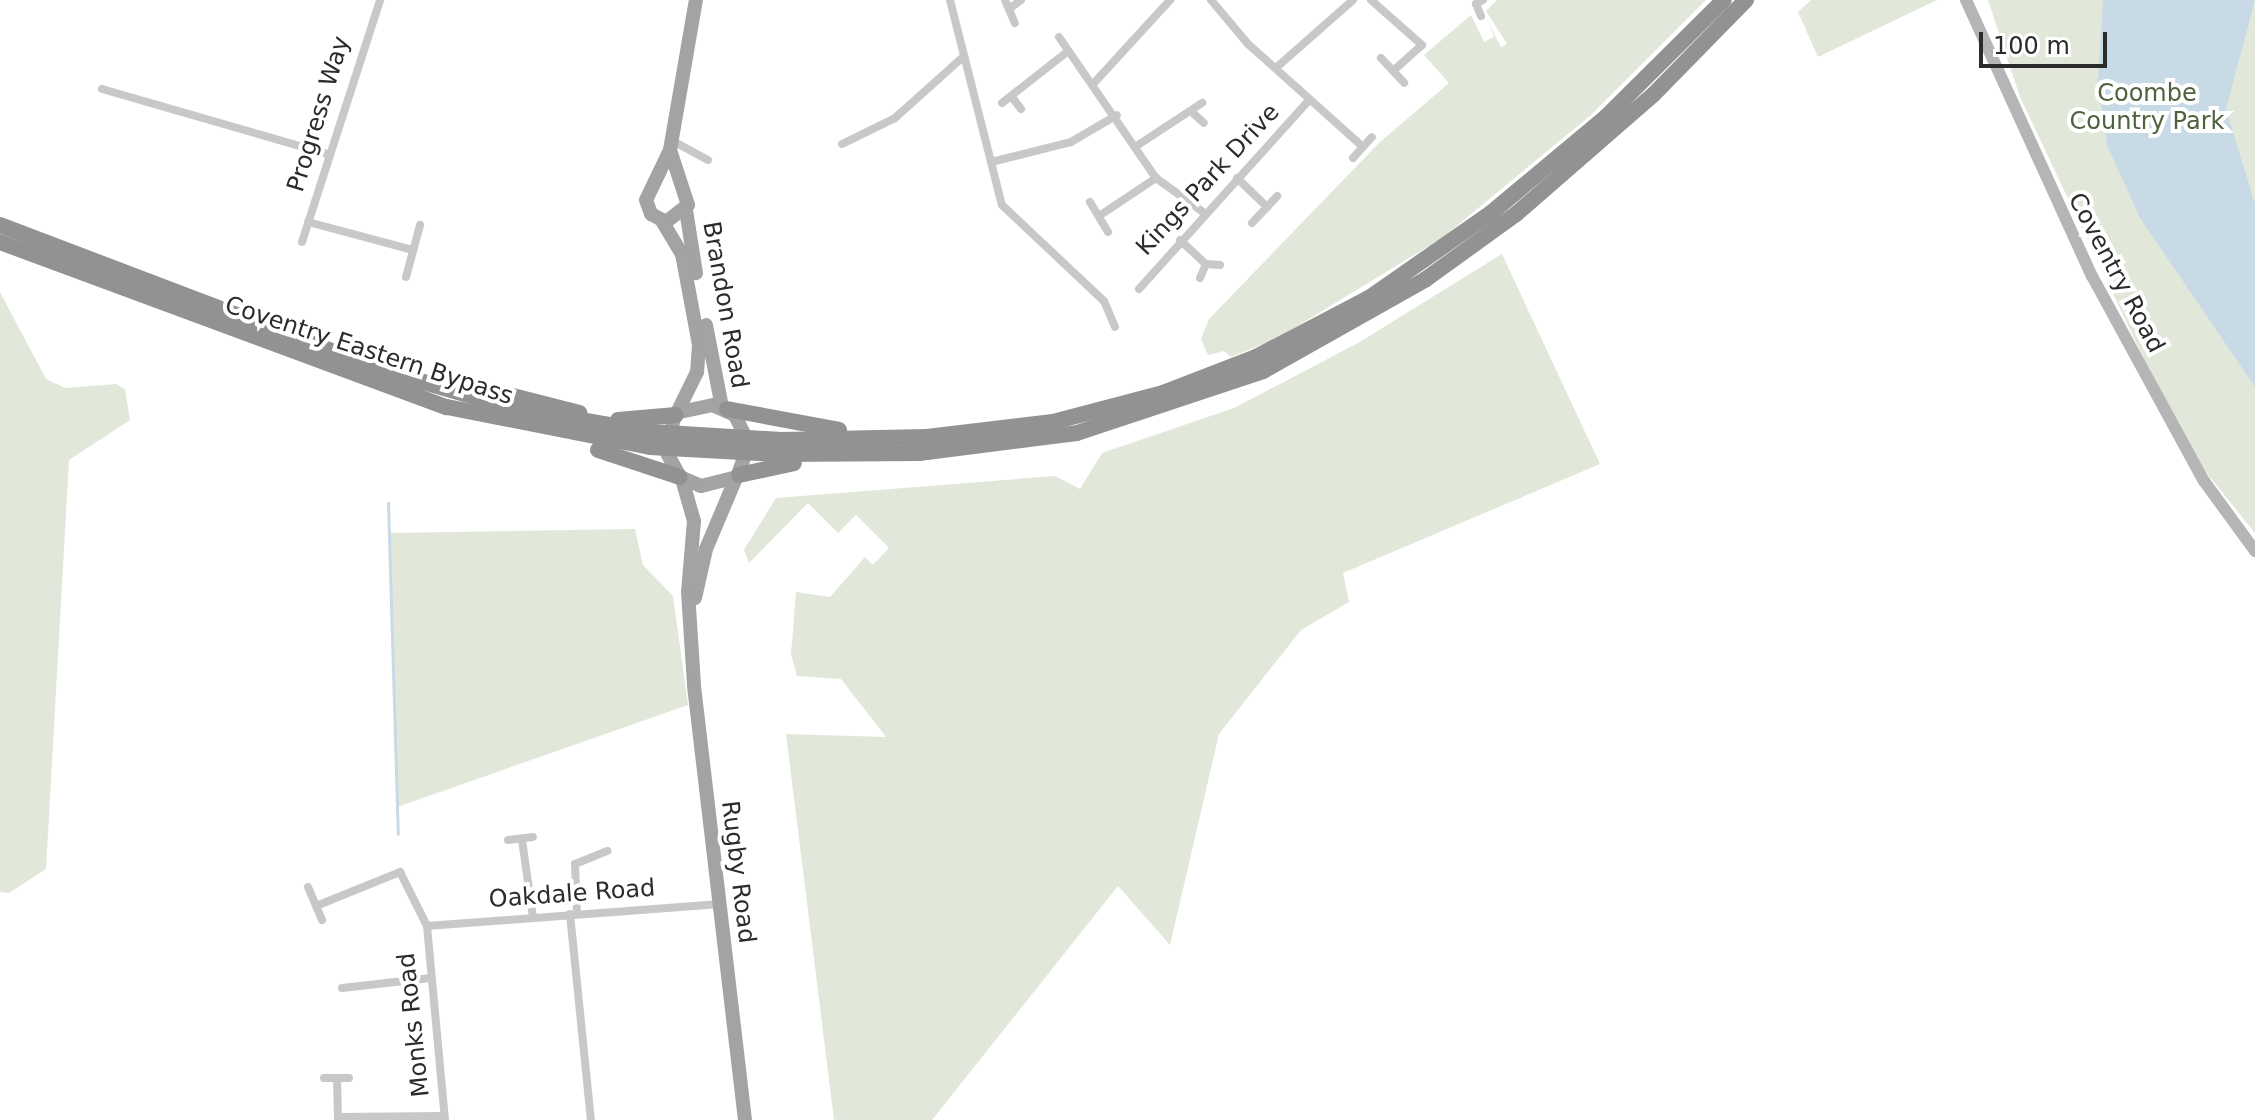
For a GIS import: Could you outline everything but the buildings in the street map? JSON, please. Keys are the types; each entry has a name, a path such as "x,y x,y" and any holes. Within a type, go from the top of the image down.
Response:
{"highway":[{"name":"Coventry Eastern Bypass","path":"782,447 927,437 1053,422 1163,393 1311,330 1429,258 1541,174 1724,0"},
{"name":"Coventry Eastern Bypass","path":"0,242 245,337 447,407 651,440 919,453 1077,433 1206,395 1345,330 1544,191 1746,0"},
{"name":"Coventry Eastern Bypass","path":"0,225 223,315 520,410 651,440"},
{"path":"223,315 587,415 625,422 678,413"},
{"path":"724,408 855,432 981,424 1158,387 1311,330"},
{"path":"738,476 774,463 921,464 1079,442 1263,381 1345,330"},
{"path":"245,337 313,370 444,413 611,452 681,478"}],"main road":[{"path":"671,145 686,210 662,221 647,205 651,186 671,145 696,0"},
{"name":"Coventry Road","path":"1966,0 2099,290 2204,481 2255,551"},
{"path":"651,186 667,179 682,185"},
{"name":"Brandon Road","path":"686,210 724,408"},
{"name":"Brandon Road","path":"662,221 678,239 696,314 697,372 678,413"},
{"path":"724,408 749,444 738,476 715,486 681,478 668,455 678,413 724,408"},
{"name":"Rugby Road","path":"690,630 706,549 738,476"},
{"name":"Rugby Road","path":"681,478 694,521 690,630 745,1120"}],"street":[{"name":"Progress Way","path":"302,242 327,154 380,0"},
{"path":"950,0 991,162 1007,212 1089,285 1113,312 1115,327"},
{"path":"1015,23 1007,4 1021,0"},
{"path":"1094,83 1170,0"},
{"path":"1211,0 1309,100 1363,147"},
{"path":"1277,67 1353,0"},
{"path":"1371,0 1422,45 1393,71"},
{"path":"1466,9 1480,2 1481,16"},
{"path":"1059,37 1138,145 1156,178 1203,212"},
{"path":"1002,103 1068,51"},
{"path":"842,144 895,118 964,56"},
{"path":"1381,58 1404,83"},
{"path":"102,89 327,154"},
{"path":"1012,97 1021,109"},
{"name":"Kings Park Drive","path":"1139,289 1203,212 1309,100"},
{"path":"1138,145 1194,114 1202,103"},
{"path":"1194,114 1204,123"},
{"path":"991,162 1071,142 1117,115"},
{"path":"1353,158 1372,137"},
{"path":"671,145 708,160"},
{"path":"1099,216 1156,178"},
{"path":"1237,178 1267,207"},
{"path":"1252,223 1277,196"},
{"path":"1090,202 1108,232"},
{"path":"308,222 413,250"},
{"path":"406,277 420,225"},
{"path":"1180,240 1206,264 1220,265"},
{"path":"1200,278 1206,264"},
{"path":"508,840 533,837"},
{"path":"522,840 533,917"},
{"path":"591,1120 574,914 575,864 607,851"},
{"path":"316,906 400,872 427,926"},
{"path":"308,887 322,920"},
{"name":"Oakdale Road","path":"427,926 721,904"},
{"name":"Monks Road","path":"427,926 444,1118"},
{"path":"342,988 430,978"},
{"path":"324,1078 349,1078"},
{"path":"337,1078 338,1118 444,1118"}],"green space":[{"path":"1497,0 1706,0 1591,115 1442,238 1276,339 1231,357 1224,351 1208,355 1201,339 1209,319 1380,142 1449,83 1424,55 1471,15 1484,42 1494,37 1487,20 1501,47 1507,44 1486,11"},
{"path":"1811,0 1937,0 1818,57 1798,12"},
{"name":"Coombe Country Park","path":"1988,0 2255,0 2255,533 2205,471 2160,393 2020,97"},
{"path":"1502,254 1600,464 1343,573 1349,602 1301,630 1219,734 1170,945 1118,886 932,1120 834,1120 786,734 886,737 841,679 797,676 791,654 796,592 830,597 865,557 873,565 889,548 856,515 838,533 808,503 749,563 744,550 776,498 1055,476 1080,489 1102,453 1234,408 1358,343"},
{"path":"0,292 46,379 65,388 116,384 125,389 130,420 69,460 46,869 9,893 0,892"},
{"path":"635,529 643,565 673,596 688,705 397,807 389,533"}],"water":[{"path":"2103,0 2255,0 2226,109 2255,204 2255,387 2140,218 2107,145 2098,83"}],"waterway":[{"path":"388,503 398,834"}]}
